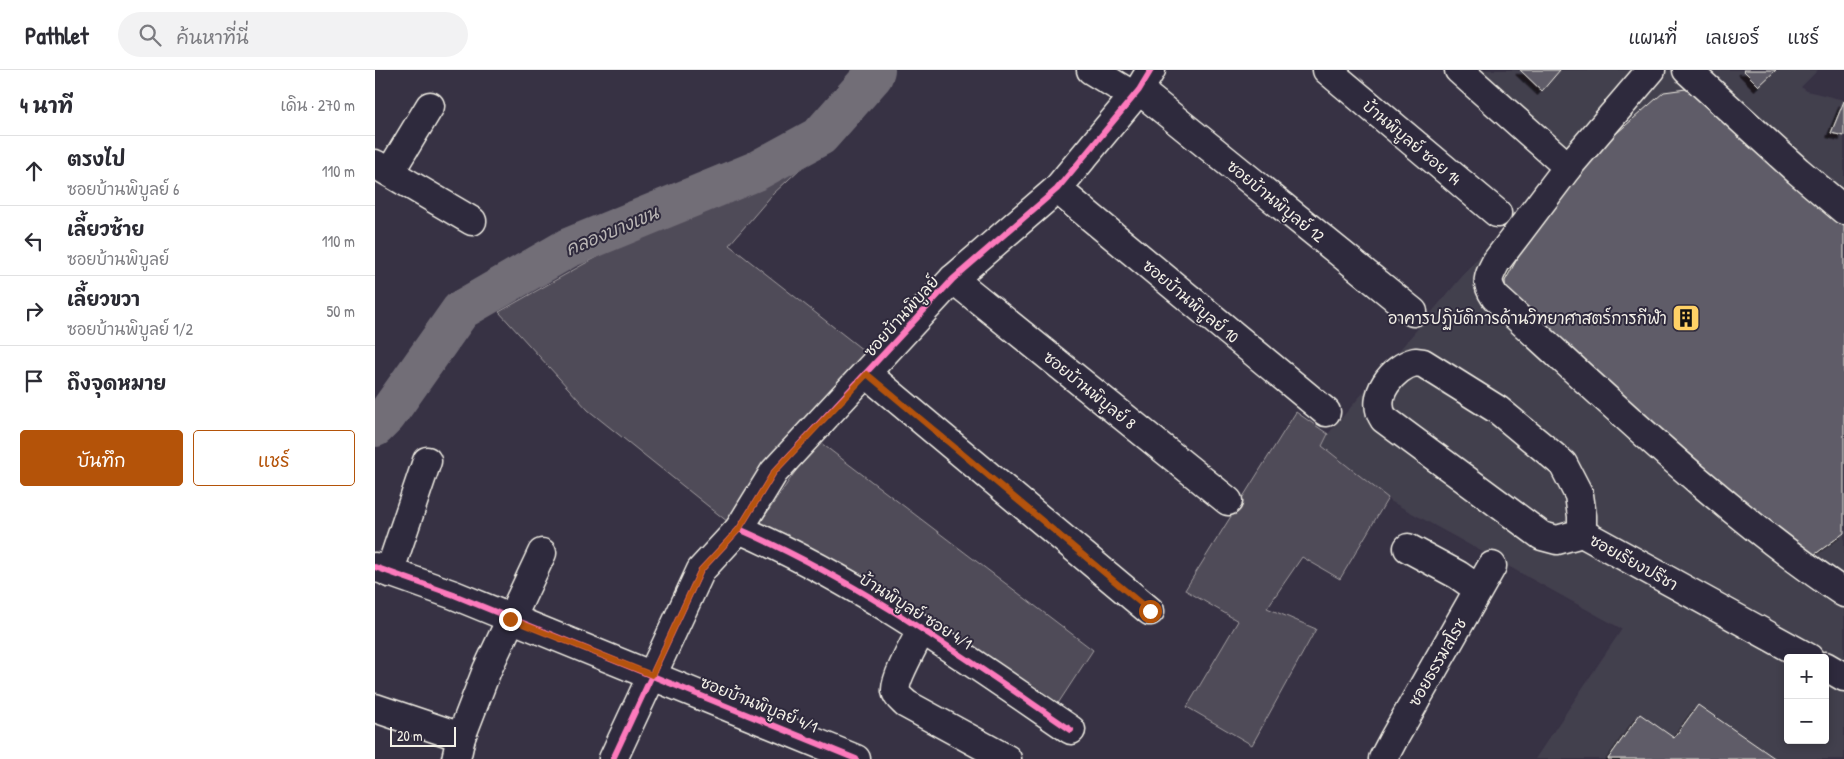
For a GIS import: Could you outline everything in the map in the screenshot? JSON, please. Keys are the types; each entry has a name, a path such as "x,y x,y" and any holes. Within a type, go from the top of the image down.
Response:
{"street":[{"name":"ซอยบ้านพิบูลย์ 12","path":"1091,70 1141,85 1413,312"},
{"name":"บ้านพิบูลย์ ซอย 14","path":"1327,70 1497,213"},
{"path":"1459,70 1568,167"},
{"path":"1651,70 1568,167 1496,262 1488,278 1489,289 1495,297 1677,461 1771,542 1844,593"},
{"path":"1687,70 1798,171 1844,210"},
{"name":"ซอยบ้านพิบูลย์","path":"613,759 701,570 739,529 774,472 867,374 953,279 1057,190 1141,85"},
{"path":"429,106 382,168 472,221"},
{"name":"ซอยบ้านพิบูลย์ 10","path":"1057,190 1326,412"},
{"name":"ซอยบ้านพิบูลย์ 8","path":"953,279 1228,501"},
{"name":"ซอยเรียงปรีชา","path":"1581,533 1582,516 1579,495 1563,464 1498,410 1423,363 1407,364 1385,385 1378,399 1379,408 1384,419 1542,536 1557,540 1581,533 1802,654"},
{"path":"867,374 1150,611"},
{"path":"382,570 427,462"},
{"name":"บ้านพิบูลย์ ซอย 4/1","path":"739,529 792,553 870,596 1071,730"},
{"path":"1408,548 1478,589"},
{"path":"375,708 458,748 487,670 543,553"},
{"name":"ซอยธรรมสโรช","path":"1383,759 1478,589 1493,566"},
{"name":"ซอยบ้านพิบูลย์ 4/1","path":"382,570 454,595 856,759"},
{"path":"922,629 898,679 896,690 898,696 906,704 1007,759"},
{"path":"1829,668 1844,677"}],"shaded area":[{"path":"1446,70 1818,70 1801,87 1807,91 1844,100 1844,759 1535,759 1622,629 1392,502 1322,446 1328,434 1551,172"},
{"path":"798,160 803,166 772,195 729,245 868,354 728,522 588,410 499,312 584,264 720,194"},
{"path":"1296,412 1328,434 1322,446 1388,498 1340,579 1302,557 1267,608 1316,629 1252,745 1187,707 1238,621 1185,590"},
{"path":"817,440 1093,650 1057,705 999,663 761,531 760,523"}],"building":[{"path":"1520,70 1560,70 1542,91"},
{"path":"1743,70 1776,70 1759,86"},
{"name":"อาคารปฏิบัติการด้านวิทยาศาสตร์การกีฬา","path":"1686,89 1737,127 1844,221 1844,533 1814,555 1794,553 1506,297 1505,281 1527,241 1581,168 1610,139 1664,92"},
{"path":"1844,101 1844,136 1831,133"},
{"path":"1698,705 1776,759 1608,759 1640,714 1674,738"}],"waterway":[{"name":"คลองบางเขน","path":"375,427 387,415 461,310 568,248 756,171 820,136 873,76 875,70"}],"cycle path":[{"path":"613,759 701,570 739,529 774,472 953,279 1057,189 1139,90 1151,70"},
{"path":"739,529 826,572 869,596 951,648 1071,730"},
{"path":"375,567 454,595 856,759"}],"place":[{"name":"อาคารปฏิบัติการด้านวิทยาศาสตร์การกีฬา","path":"1686,318"}],"route":[{"path":"510,619 652,675 701,570 739,529 774,472 867,374 1150,611"}]}
